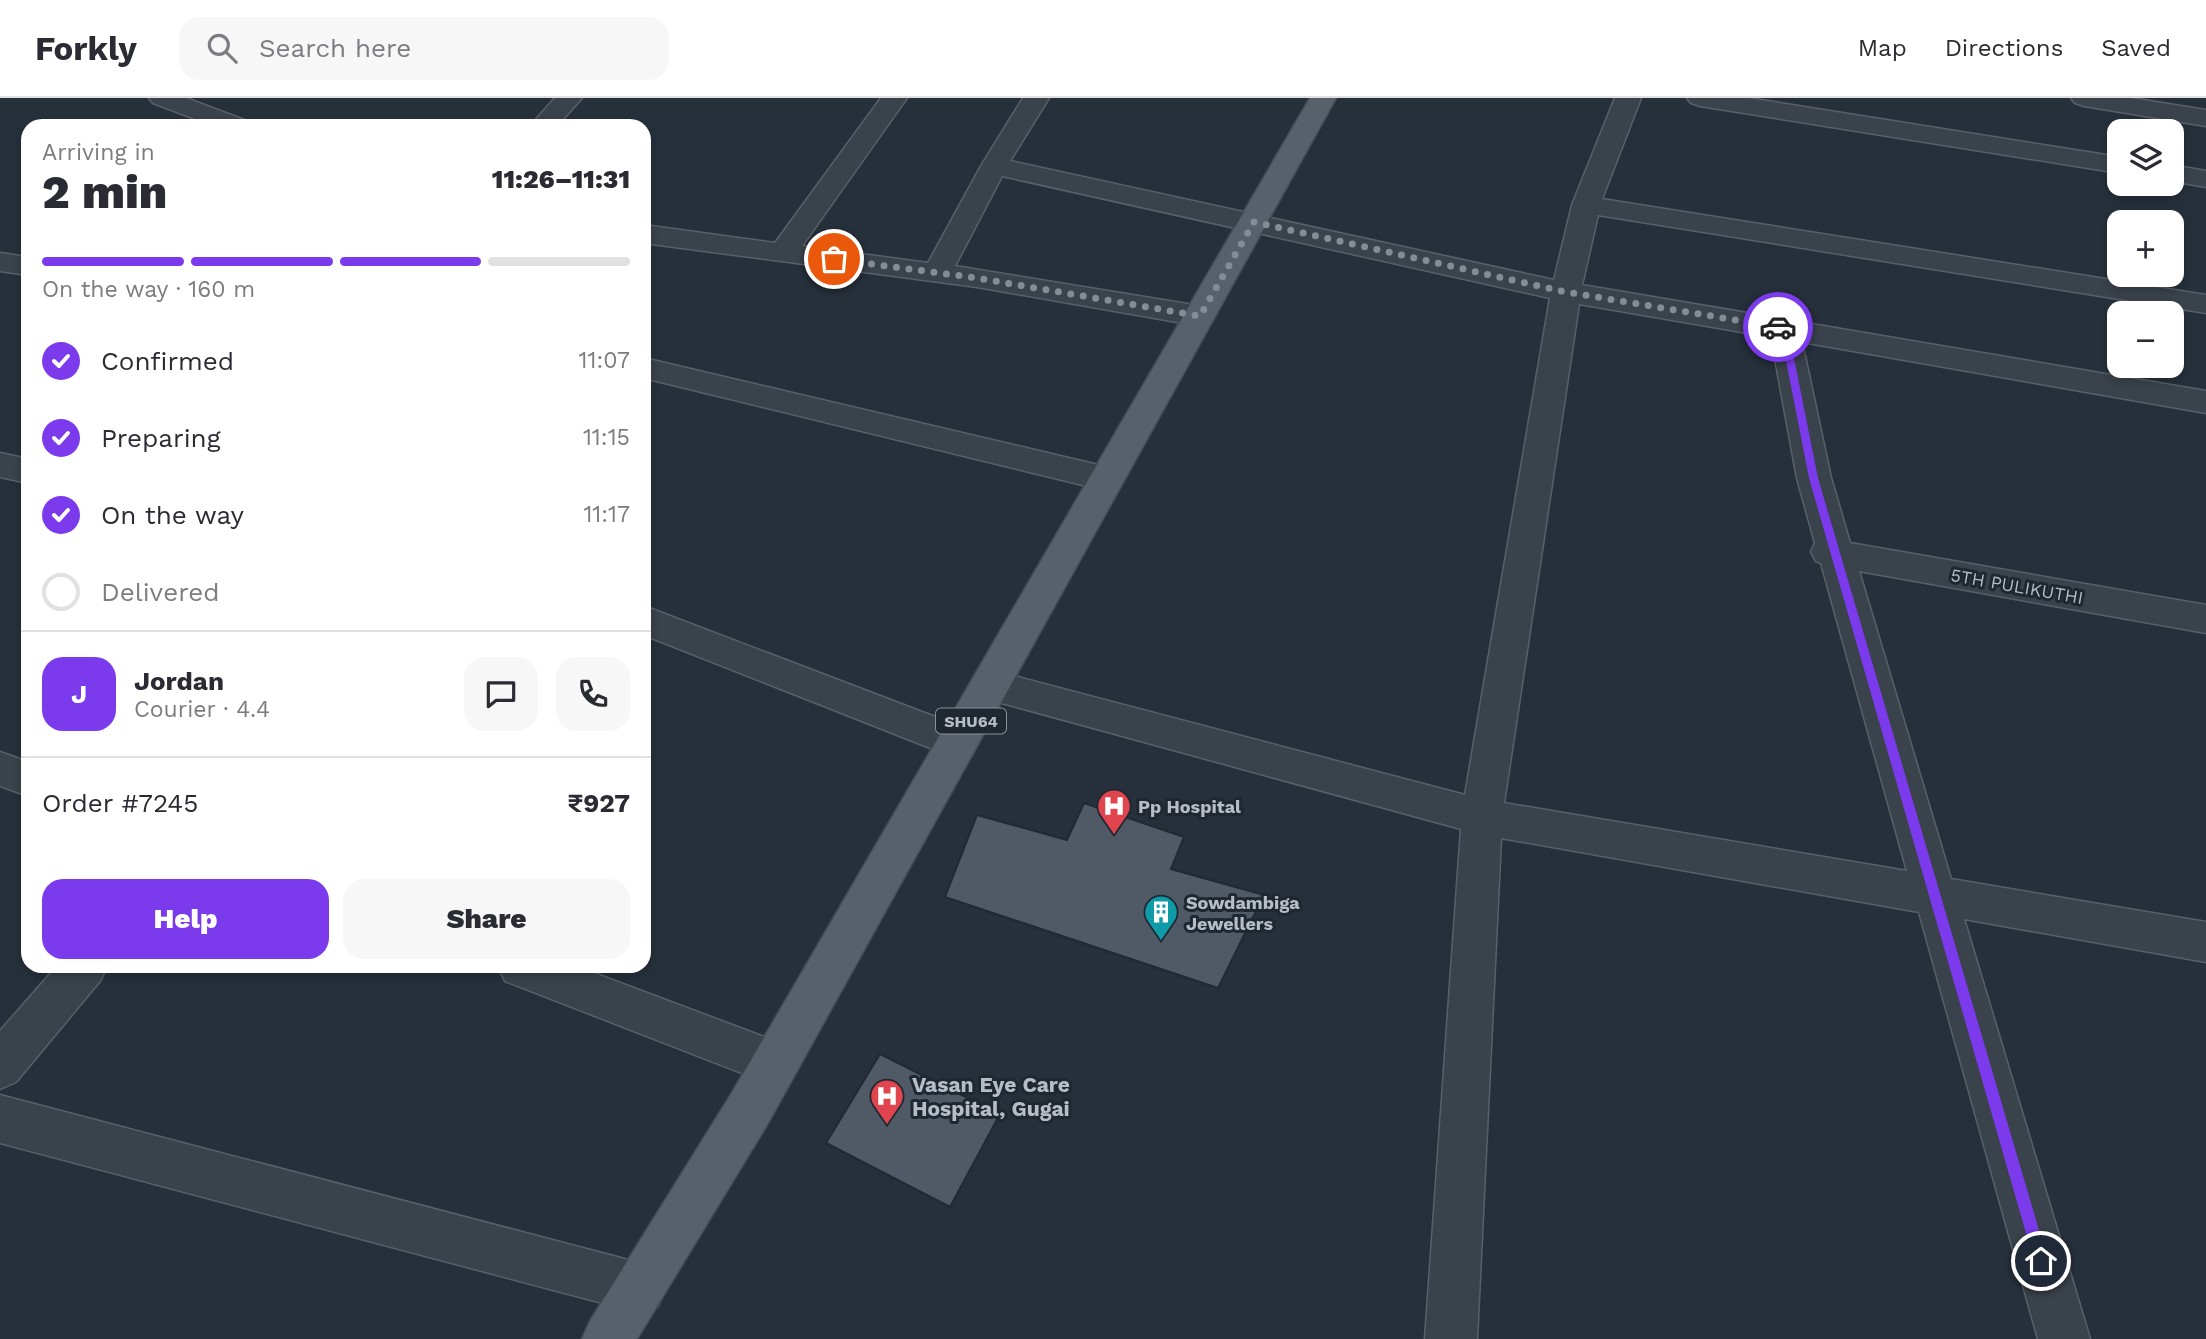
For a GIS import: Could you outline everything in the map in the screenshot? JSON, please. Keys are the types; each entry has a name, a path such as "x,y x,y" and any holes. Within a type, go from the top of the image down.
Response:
{"main road":[{"name":"SHU64","path":"608,1339 775,1063 1323,98"}],"street":[{"path":"162,98 219,119"},
{"path":"550,119 569,98"},
{"path":"782,253 894,98"},
{"path":"937,273 994,166 1036,98"},
{"path":"1451,1339 1482,817 1566,292 1586,205 1628,98"},
{"path":"1700,98 2107,163"},
{"path":"2084,98 2206,118"},
{"path":"994,166 1566,292 2206,402"},
{"path":"2184,175 2206,179"},
{"path":"1586,205 2206,304"},
{"path":"651,235 937,273 1200,316"},
{"path":"0,262 21,265"},
{"path":"1784,328 1832,553 2064,1339"},
{"path":"651,370 1107,480"},
{"path":"0,465 21,470"},
{"name":"5TH PULIKUTHI","path":"1832,553 2206,619"},
{"path":"651,623 958,743"},
{"path":"991,685 1482,817 2206,942"},
{"path":"0,769 21,776"},
{"path":"0,1066 79,973"},
{"path":"538,973 775,1063"},
{"path":"0,1119 640,1288"}],"building":[{"name":"Sowdambiga Jewellers","path":"1084,803 1184,837 1171,869 1264,895 1218,988 945,897 977,815 1067,840"},
{"path":"880,1054 1000,1114 950,1207 826,1143"}],"way so far":[{"path":"834,259 977,278 1200,316 1254,222 1566,292 1778,327"}],"place":[{"name":"Pp Hospital","path":"1114,836"},
{"name":"Sowdambiga Jewellers","path":"1161,942"},
{"name":"Vasan Eye Care Hospital, Gugai","path":"887,1126"}],"route":[{"path":"1778,327 1784,328 1814,478 2041,1261"}]}
